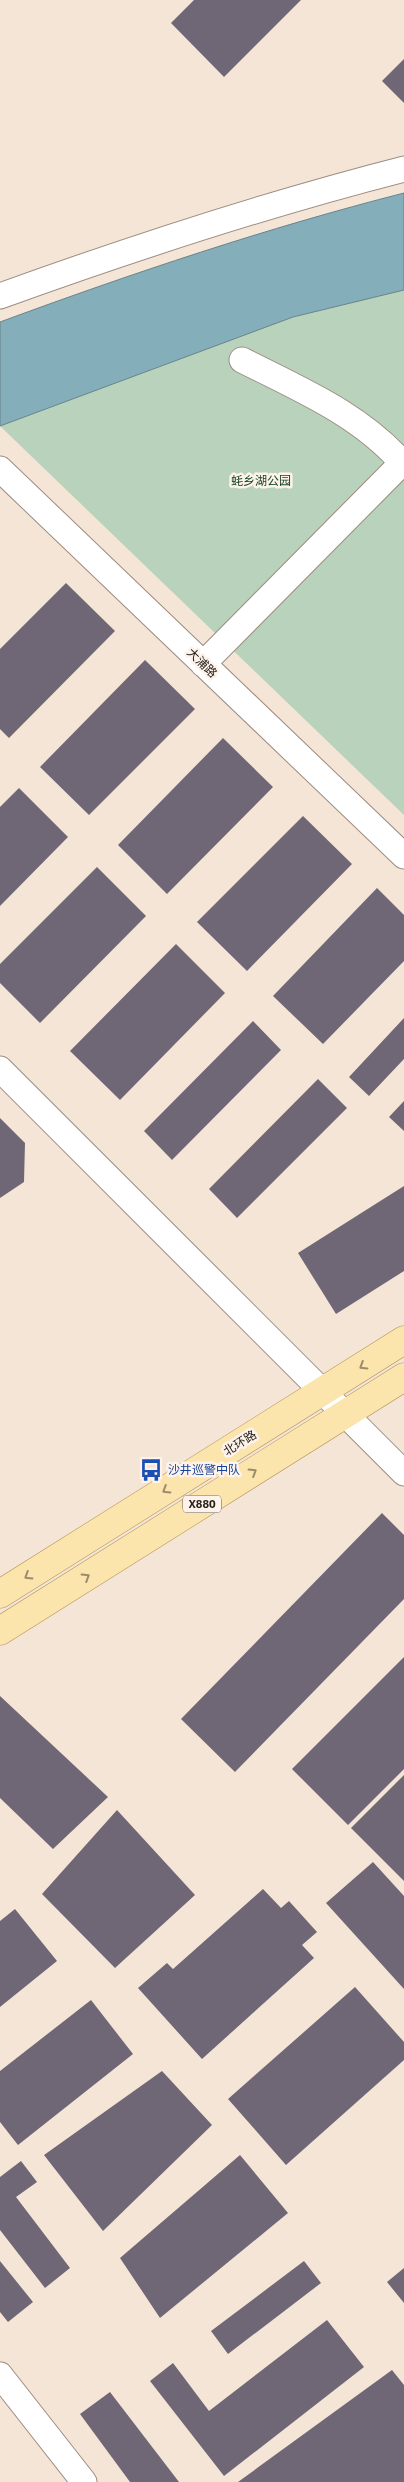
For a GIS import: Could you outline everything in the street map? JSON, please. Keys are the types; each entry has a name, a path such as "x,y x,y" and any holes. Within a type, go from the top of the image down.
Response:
{"main road":[{"name":"北环路","path":"0,1594 404,1340"},
{"name":"X880","path":"0,1631 404,1376"}],"street":[{"path":"0,296 136,247 319,190 404,169"},
{"path":"203,664 403,463 383,444 337,408 242,360"},
{"name":"大浦路","path":"0,469 404,856"},
{"path":"0,1069 343,1415 404,1473"},
{"path":"0,2375 84,2482"}],"green space":[{"name":"蚝乡湖公园","path":"404,290 404,815 0,426 293,317"}],"water":[{"path":"404,193 404,290 293,317 0,426 0,322 200,252"}],"building":[{"path":"194,0 301,0 224,77 171,23"},
{"path":"404,59 404,103 382,81"},
{"path":"66,583 115,631 9,738 0,729 0,649"},
{"path":"145,660 195,709 89,815 40,767"},
{"path":"223,738 273,787 167,894 118,845"},
{"path":"19,788 68,837 0,906 0,807"},
{"path":"303,816 352,864 247,971 197,922"},
{"path":"97,867 146,916 40,1023 0,983 0,964"},
{"path":"377,888 404,915 404,961 323,1044 273,996"},
{"path":"176,944 225,993 120,1100 70,1051"},
{"path":"404,1018 404,1059 369,1096 349,1077"},
{"path":"253,1021 281,1050 172,1160 144,1131"},
{"path":"318,1079 347,1108 237,1218 209,1189"},
{"path":"404,1101 404,1131 389,1117"},
{"path":"0,1118 25,1143 24,1182 0,1198"},
{"path":"404,1186 404,1271 336,1314 298,1253"},
{"path":"382,1513 404,1535 404,1599 235,1772 181,1719"},
{"path":"404,1657 404,1769 348,1825 292,1769"},
{"path":"0,1696 108,1797 53,1849 0,1798"},
{"path":"404,1775 404,1881 351,1828"},
{"path":"117,1810 195,1895 115,1968 42,1894"},
{"path":"373,1862 404,1896 404,1989 326,1903"},
{"path":"263,1889 281,1908 289,1901 317,1932 302,1945 314,1958 202,2059 138,1988 167,1963 173,1969"},
{"path":"15,1909 57,1961 0,2007 0,1921"},
{"path":"355,1987 404,2042 404,2060 286,2165 228,2099"},
{"path":"91,2000 133,2054 18,2145 0,2122 0,2071"},
{"path":"162,2071 212,2125 103,2231 44,2155"},
{"path":"240,2155 288,2213 160,2318 120,2258"},
{"path":"21,2161 37,2182 16,2197 70,2268 45,2288 0,2230 0,2177"},
{"path":"0,2261 33,2302 8,2322 0,2312"},
{"path":"304,2261 321,2283 228,2354 211,2331"},
{"path":"404,2268 404,2303 387,2282"},
{"path":"327,2320 364,2367 224,2476 150,2381 173,2363 209,2411"},
{"path":"392,2370 404,2385 404,2482 238,2482"},
{"path":"110,2392 179,2482 130,2482 80,2414"}],"place":[{"name":"沙井巡警中队","path":"151,1470"}]}
